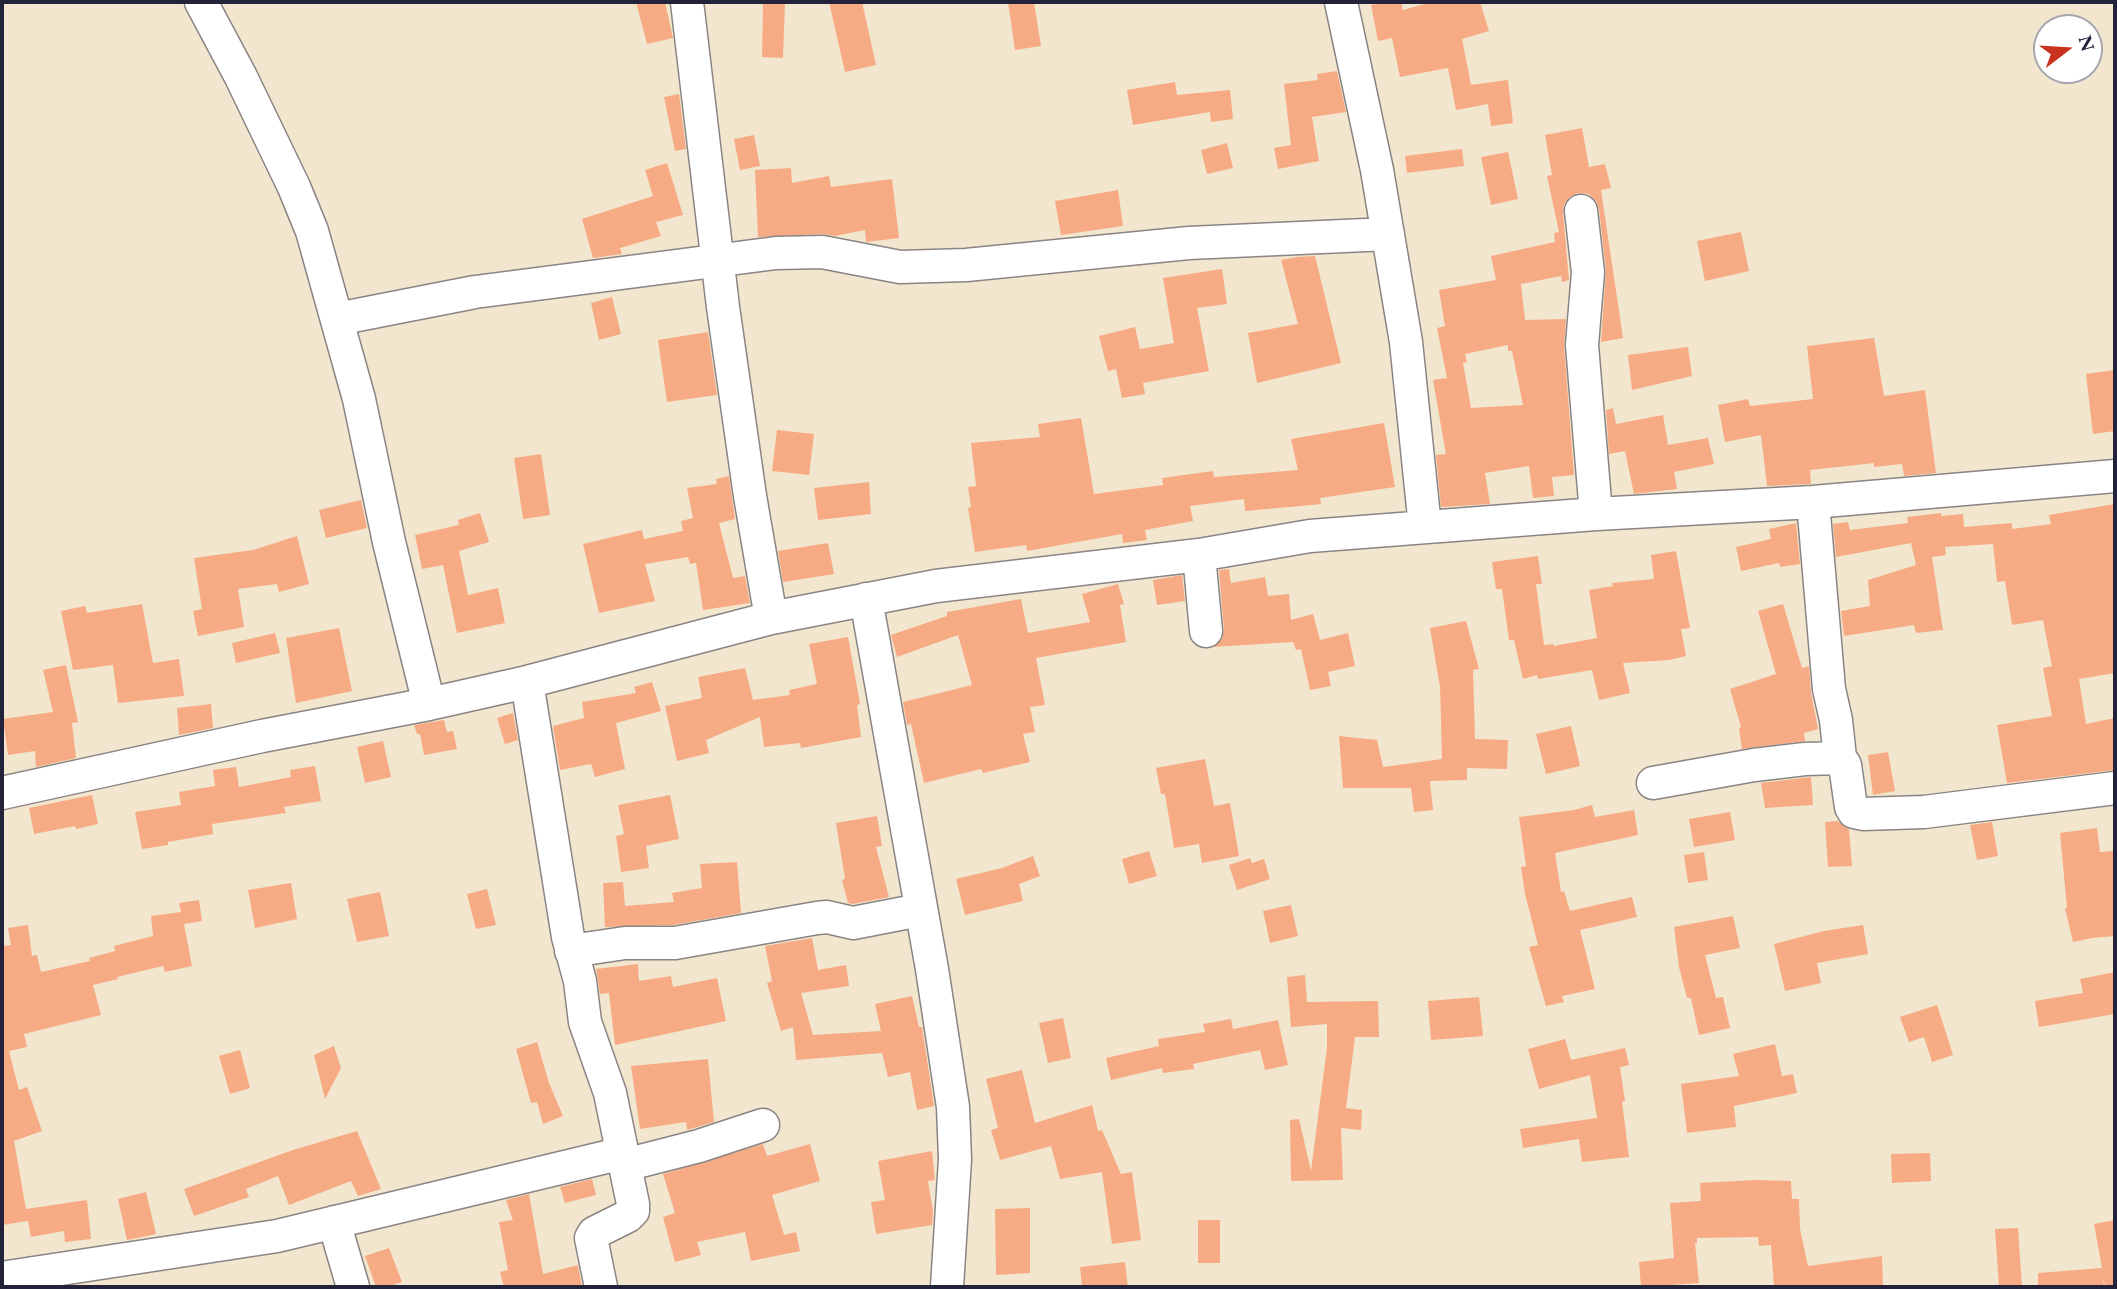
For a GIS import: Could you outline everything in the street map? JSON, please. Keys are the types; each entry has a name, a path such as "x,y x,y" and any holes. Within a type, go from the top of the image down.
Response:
{"street":[{"path":"201,2 241,77 312,231 359,399 389,542 429,704"},
{"path":"687,2 723,307 750,496 771,618"},
{"path":"1341,2 1377,170 1406,342 1425,527"},
{"path":"1581,211 1588,272 1582,331 1583,360 1596,514"},
{"path":"337,318 475,292 776,253 822,252 900,267 966,265 1189,243 1388,234"},
{"path":"2,793 262,736 429,704 527,682 771,618 936,586 1199,555 1310,536 1596,514 1813,502 2115,475"},
{"path":"1813,502 1829,689 1840,758 1845,765 1854,812 1924,812 2115,788"},
{"path":"1199,555 1206,631"},
{"path":"866,599 953,1107 955,1160 947,1287"},
{"path":"527,682 585,1022 610,1093 633,1211 622,1221 594,1233 591,1238 601,1287"},
{"path":"1653,783 1754,765 1840,758"},
{"path":"571,951 625,943 675,943 827,917 853,923 920,910"},
{"path":"2,1278 277,1236 624,1159 699,1146 763,1125"},
{"path":"334,1222 353,1287"}],"building":[{"path":"636,2 665,2 673,38 647,44"},
{"path":"763,2 785,2 783,58 762,57"},
{"path":"829,2 862,2 876,65 845,72"},
{"path":"1008,2 1034,2 1041,46 1015,50"},
{"path":"1401,2 1403,10 1432,2 1480,2 1489,31 1462,39 1471,85 1508,80 1513,123 1491,126 1488,104 1456,110 1448,68 1400,77 1392,38 1378,41 1371,5"},
{"path":"1337,71 1346,112 1312,117 1319,161 1278,169 1274,148 1291,145 1284,84 1318,80 1317,74"},
{"path":"1175,82 1177,95 1230,90 1233,119 1211,122 1210,112 1133,125 1127,90"},
{"path":"679,94 686,149 675,151 664,97"},
{"path":"1582,128 1589,167 1605,164 1611,188 1601,190 1623,338 1601,342 1606,270 1599,209 1589,194 1578,193 1564,204 1563,213 1569,280 1562,282 1561,276 1521,284 1525,320 1566,319 1564,346 1574,475 1552,477 1554,496 1533,498 1529,466 1485,473 1490,504 1441,507 1436,455 1446,454 1433,380 1447,378 1437,328 1445,326 1439,290 1496,280 1491,256 1555,242 1554,233 1559,232 1547,176 1552,175 1545,135","holes":["1508,345 1508,351 1512,351 1523,405 1471,408 1463,363 1467,362 1465,354"]},
{"path":"754,135 760,166 740,170 734,139"},
{"path":"1227,143 1233,168 1207,174 1201,150"},
{"path":"1462,149 1464,166 1407,173 1405,156"},
{"path":"1508,152 1518,199 1491,205 1481,157"},
{"path":"667,163 683,215 656,222 661,236 620,248 622,254 593,258 582,219 653,196 645,170"},
{"path":"791,168 792,183 829,176 831,187 892,179 899,238 866,242 865,230 835,236 822,234 758,237 755,170"},
{"path":"1118,190 1123,226 1061,235 1055,201"},
{"path":"1741,232 1749,271 1705,281 1697,241"},
{"path":"1315,256 1341,363 1257,383 1248,333 1298,324 1281,260"},
{"path":"1222,269 1227,304 1197,308 1209,371 1143,383 1145,394 1122,398 1116,369 1108,371 1099,336 1135,327 1140,349 1174,343 1163,278"},
{"path":"612,297 621,334 599,340 591,303"},
{"path":"708,332 717,395 667,402 658,340"},
{"path":"1874,338 1884,396 1925,390 1936,473 1904,476 1902,464 1874,467 1874,463 1810,470 1811,484 1767,486 1761,435 1725,442 1718,405 1748,399 1750,406 1813,399 1807,346"},
{"path":"1688,347 1692,376 1632,390 1628,355"},
{"path":"2115,370 2115,431 2093,434 2086,374"},
{"path":"1613,408 1616,424 1663,415 1668,445 1708,438 1714,464 1674,472 1677,489 1634,494 1625,451 1609,454 1606,410"},
{"path":"1081,418 1094,494 1163,485 1162,478 1213,471 1214,477 1298,470 1291,439 1384,423 1395,487 1320,498 1321,504 1301,506 1245,511 1244,499 1190,506 1193,521 1145,530 1147,540 1123,543 1122,534 1027,551 1026,545 975,552 968,508 971,507 968,487 976,486 971,443 1040,437 1038,424"},
{"path":"777,430 814,434 809,475 772,471"},
{"path":"541,454 550,515 523,519 514,458"},
{"path":"729,476 735,519 719,523 733,578 745,576 750,603 703,610 696,563 690,564 688,557 645,564 655,601 599,613 583,544 642,530 644,539 683,531 681,521 693,518 687,488 717,484 716,479"},
{"path":"869,482 871,514 818,520 814,488"},
{"path":"361,500 367,528 326,538 319,510"},
{"path":"2115,504 2115,673 2079,679 2086,724 2115,718 2115,770 2007,783 1997,725 2052,716 2043,668 2052,666 2043,620 2012,625 2005,581 1997,582 1993,544 1945,547 1946,555 1932,557 1943,630 1916,633 1914,625 1844,636 1841,611 1870,606 1868,580 1916,565 1911,543 1836,557 1833,524 1848,522 1850,530 1908,523 1907,517 1941,513 1941,516 1963,514 1964,527 2012,523 2012,529 2051,524 2049,515"},
{"path":"480,513 489,542 459,551 468,595 498,588 505,623 457,633 443,565 422,569 415,535 459,525 458,520"},
{"path":"1796,523 1800,564 1780,567 1779,563 1741,571 1736,547 1771,539 1769,529"},
{"path":"297,536 309,584 279,592 277,584 238,589 244,627 198,636 193,611 202,609 194,558 253,550"},
{"path":"828,543 834,574 783,582 778,551"},
{"path":"1676,551 1690,628 1681,629 1686,656 1623,663 1630,693 1599,700 1592,670 1538,679 1537,675 1523,679 1514,640 1509,640 1502,589 1496,589 1492,562 1538,556 1542,584 1536,584 1544,645 1554,646 1597,638 1589,590 1613,586 1612,583 1654,579 1651,555"},
{"path":"1229,569 1231,583 1265,577 1268,596 1289,594 1291,620 1313,614 1320,640 1348,633 1355,666 1328,672 1331,686 1310,690 1301,649 1296,650 1293,642 1213,647 1222,639 1224,630 1219,570"},
{"path":"1182,575 1185,601 1157,605 1153,580"},
{"path":"1118,584 1124,604 1120,605 1126,642 1036,658 1045,705 1030,707 1035,732 1023,734 1030,762 983,773 981,769 924,783 911,724 907,725 903,702 972,685 958,635 897,657 891,635 947,616 947,612 1021,599 1028,633 1090,622 1082,594"},
{"path":"142,604 153,663 179,659 184,696 118,703 113,665 73,670 61,611 85,606 87,613"},
{"path":"1783,604 1802,668 1809,666 1818,729 1804,733 1805,741 1742,749 1741,727 1730,689 1776,674 1758,611"},
{"path":"1466,621 1479,669 1473,670 1475,739 1508,740 1507,769 1467,768 1467,780 1430,781 1433,810 1414,812 1411,788 1343,788 1339,736 1377,740 1383,767 1442,759 1440,687 1430,628"},
{"path":"339,628 352,691 296,703 286,638"},
{"path":"275,633 280,653 236,663 232,643"},
{"path":"848,637 860,704 857,705 861,737 801,748 800,743 764,747 760,717 706,740 709,753 677,761 665,706 702,698 698,677 745,668 753,700 790,695 789,690 817,684 809,644"},
{"path":"66,665 78,722 72,723 76,758 36,767 35,751 8,755 3,719 53,712 43,670"},
{"path":"652,682 661,711 616,723 625,769 595,777 591,764 560,770 553,726 584,718 582,702 636,693 634,687"},
{"path":"211,704 213,728 179,735 177,708"},
{"path":"513,713 518,740 505,744 497,718"},
{"path":"444,720 447,732 453,731 457,749 424,755 420,734 417,734 414,725"},
{"path":"1571,726 1580,766 1546,774 1536,734"},
{"path":"383,741 391,777 365,783 357,747"},
{"path":"1888,752 1895,791 1873,795 1868,755"},
{"path":"1205,759 1214,806 1230,803 1239,856 1202,863 1199,844 1174,848 1165,794 1161,794 1156,768"},
{"path":"315,766 321,801 284,807 286,813 212,824 213,834 142,849 135,812 181,805 179,792 215,786 213,770 236,767 239,787 291,777 290,770"},
{"path":"1811,777 1813,805 1765,808 1761,783"},
{"path":"92,795 98,824 34,834 29,808"},
{"path":"670,795 679,839 646,846 649,868 621,872 616,836 624,834 618,805"},
{"path":"1592,805 1595,817 1634,810 1638,835 1555,853 1561,892 1564,891 1570,911 1632,897 1637,917 1580,930 1595,989 1562,996 1564,1002 1546,1006 1529,947 1538,945 1525,894 1521,867 1526,866 1519,817"},
{"path":"1730,812 1735,840 1694,847 1689,819"},
{"path":"877,816 882,846 876,847 889,897 848,903 842,880 845,879 836,823"},
{"path":"1838,821 1849,830 1852,866 1828,867 1825,822"},
{"path":"1992,822 1998,856 1977,860 1970,825"},
{"path":"2097,828 2100,852 2115,851 2115,936 2073,942 2065,908 2060,833"},
{"path":"1149,851 1157,876 1129,884 1122,859"},
{"path":"1704,852 1708,880 1688,883 1684,855"},
{"path":"1033,856 1040,876 1019,884 1023,901 965,915 956,879 1002,868"},
{"path":"1250,858 1252,863 1264,859 1270,879 1237,890 1229,865"},
{"path":"737,862 741,913 673,925 605,927 603,883 623,882 625,906 674,902 672,893 702,888 700,864"},
{"path":"291,883 297,919 255,928 248,890"},
{"path":"487,889 496,925 476,929 467,894"},
{"path":"380,892 389,936 357,942 347,899"},
{"path":"199,900 202,921 184,924 192,966 165,972 163,966 93,985 101,1015 24,1034 27,1047 9,1051 19,1090 27,1087 42,1131 14,1141 26,1209 87,1200 91,1239 65,1242 64,1231 31,1237 28,1221 2,1225 2,946 11,945 8,928 28,925 32,956 37,955 41,972 90,961 89,958 115,951 114,946 153,936 151,916 181,912 179,903"},
{"path":"1291,905 1298,936 1270,943 1263,911"},
{"path":"1733,916 1740,948 1705,955 1716,998 1723,997 1730,1028 1699,1035 1691,998 1687,998 1679,967 1674,927"},
{"path":"1863,925 1868,954 1817,963 1821,983 1785,991 1774,944 1824,931"},
{"path":"812,938 818,970 846,965 849,986 801,993 813,1035 881,1031 875,1004 912,996 919,1027 922,1027 934,1106 917,1110 910,1072 888,1077 882,1053 796,1060 793,1027 781,1031 767,983 772,981 765,946"},
{"path":"638,964 639,981 671,976 673,987 717,978 726,1021 615,1045 609,993 600,994 596,969"},
{"path":"2115,972 2115,1014 2039,1027 2035,1001 2083,993 2080,979"},
{"path":"1305,975 1307,1002 1378,1001 1379,1037 1355,1037 1346,1108 1362,1110 1361,1130 1341,1128 1343,1180 1291,1181 1290,1120 1299,1119 1311,1171 1327,1048 1327,1024 1291,1027 1287,977"},
{"path":"1479,997 1483,1036 1431,1040 1428,1001"},
{"path":"1937,1005 1953,1055 1932,1062 1924,1037 1909,1042 1900,1017"},
{"path":"1063,1018 1071,1058 1048,1063 1039,1023"},
{"path":"1231,1019 1233,1029 1278,1020 1288,1065 1265,1070 1260,1050 1193,1064 1194,1069 1163,1073 1162,1068 1111,1080 1106,1058 1159,1046 1158,1039 1205,1032 1203,1024"},
{"path":"1565,1039 1571,1060 1625,1048 1629,1065 1620,1067 1629,1157 1582,1162 1579,1139 1523,1148 1520,1129 1597,1118 1590,1075 1539,1089 1528,1049"},
{"path":"537,1042 549,1083 563,1116 543,1124 537,1102 531,1103 516,1049"},
{"path":"1775,1044 1782,1076 1793,1074 1797,1093 1734,1106 1736,1127 1687,1133 1681,1084 1739,1076 1733,1054"},
{"path":"334,1046 341,1068 325,1099 314,1055"},
{"path":"240,1050 250,1088 230,1094 219,1056"},
{"path":"708,1059 714,1122 687,1130 686,1122 640,1129 631,1066"},
{"path":"1022,1070 1035,1123 1092,1105 1098,1131 1102,1130 1121,1174 1132,1172 1141,1240 1112,1244 1102,1172 1060,1179 1051,1146 1000,1160 991,1130 998,1128 986,1079"},
{"path":"357,1131 381,1189 358,1196 351,1181 289,1205 278,1176 246,1189 249,1197 194,1216 184,1189 293,1150"},
{"path":"763,1144 767,1156 810,1144 820,1181 772,1195 784,1235 796,1232 800,1251 751,1261 745,1232 697,1242 701,1255 675,1262 663,1217 675,1213 663,1174"},
{"path":"932,1151 935,1180 928,1181 933,1212 932,1225 876,1234 871,1202 885,1200 878,1161"},
{"path":"1930,1153 1931,1181 1892,1183 1891,1154"},
{"path":"592,1179 596,1195 565,1203 560,1187"},
{"path":"1791,1181 1792,1199 1799,1199 1800,1229 1808,1266 1882,1256 1883,1287 1774,1287 1771,1245 1759,1246 1758,1237 1697,1238 1695,1243 1699,1283 1641,1287 1639,1262 1674,1258 1670,1203 1701,1201 1700,1183"},
{"path":"146,1192 156,1234 127,1240 118,1199"},
{"path":"529,1194 543,1274 578,1265 582,1287 504,1287 500,1272 508,1270 499,1222 513,1220 506,1200"},
{"path":"1030,1208 1030,1273 996,1275 995,1209"},
{"path":"1198,1220 1220,1220 1220,1263 1198,1263"},
{"path":"2115,1220 2115,1287 2105,1287 2103,1276 2104,1287 2038,1287 2038,1273 2102,1268 2094,1224"},
{"path":"2018,1228 2022,1287 1999,1287 1995,1229"},
{"path":"389,1248 402,1282 376,1287 365,1256"},
{"path":"1125,1262 1128,1287 1082,1287 1080,1267"}]}
